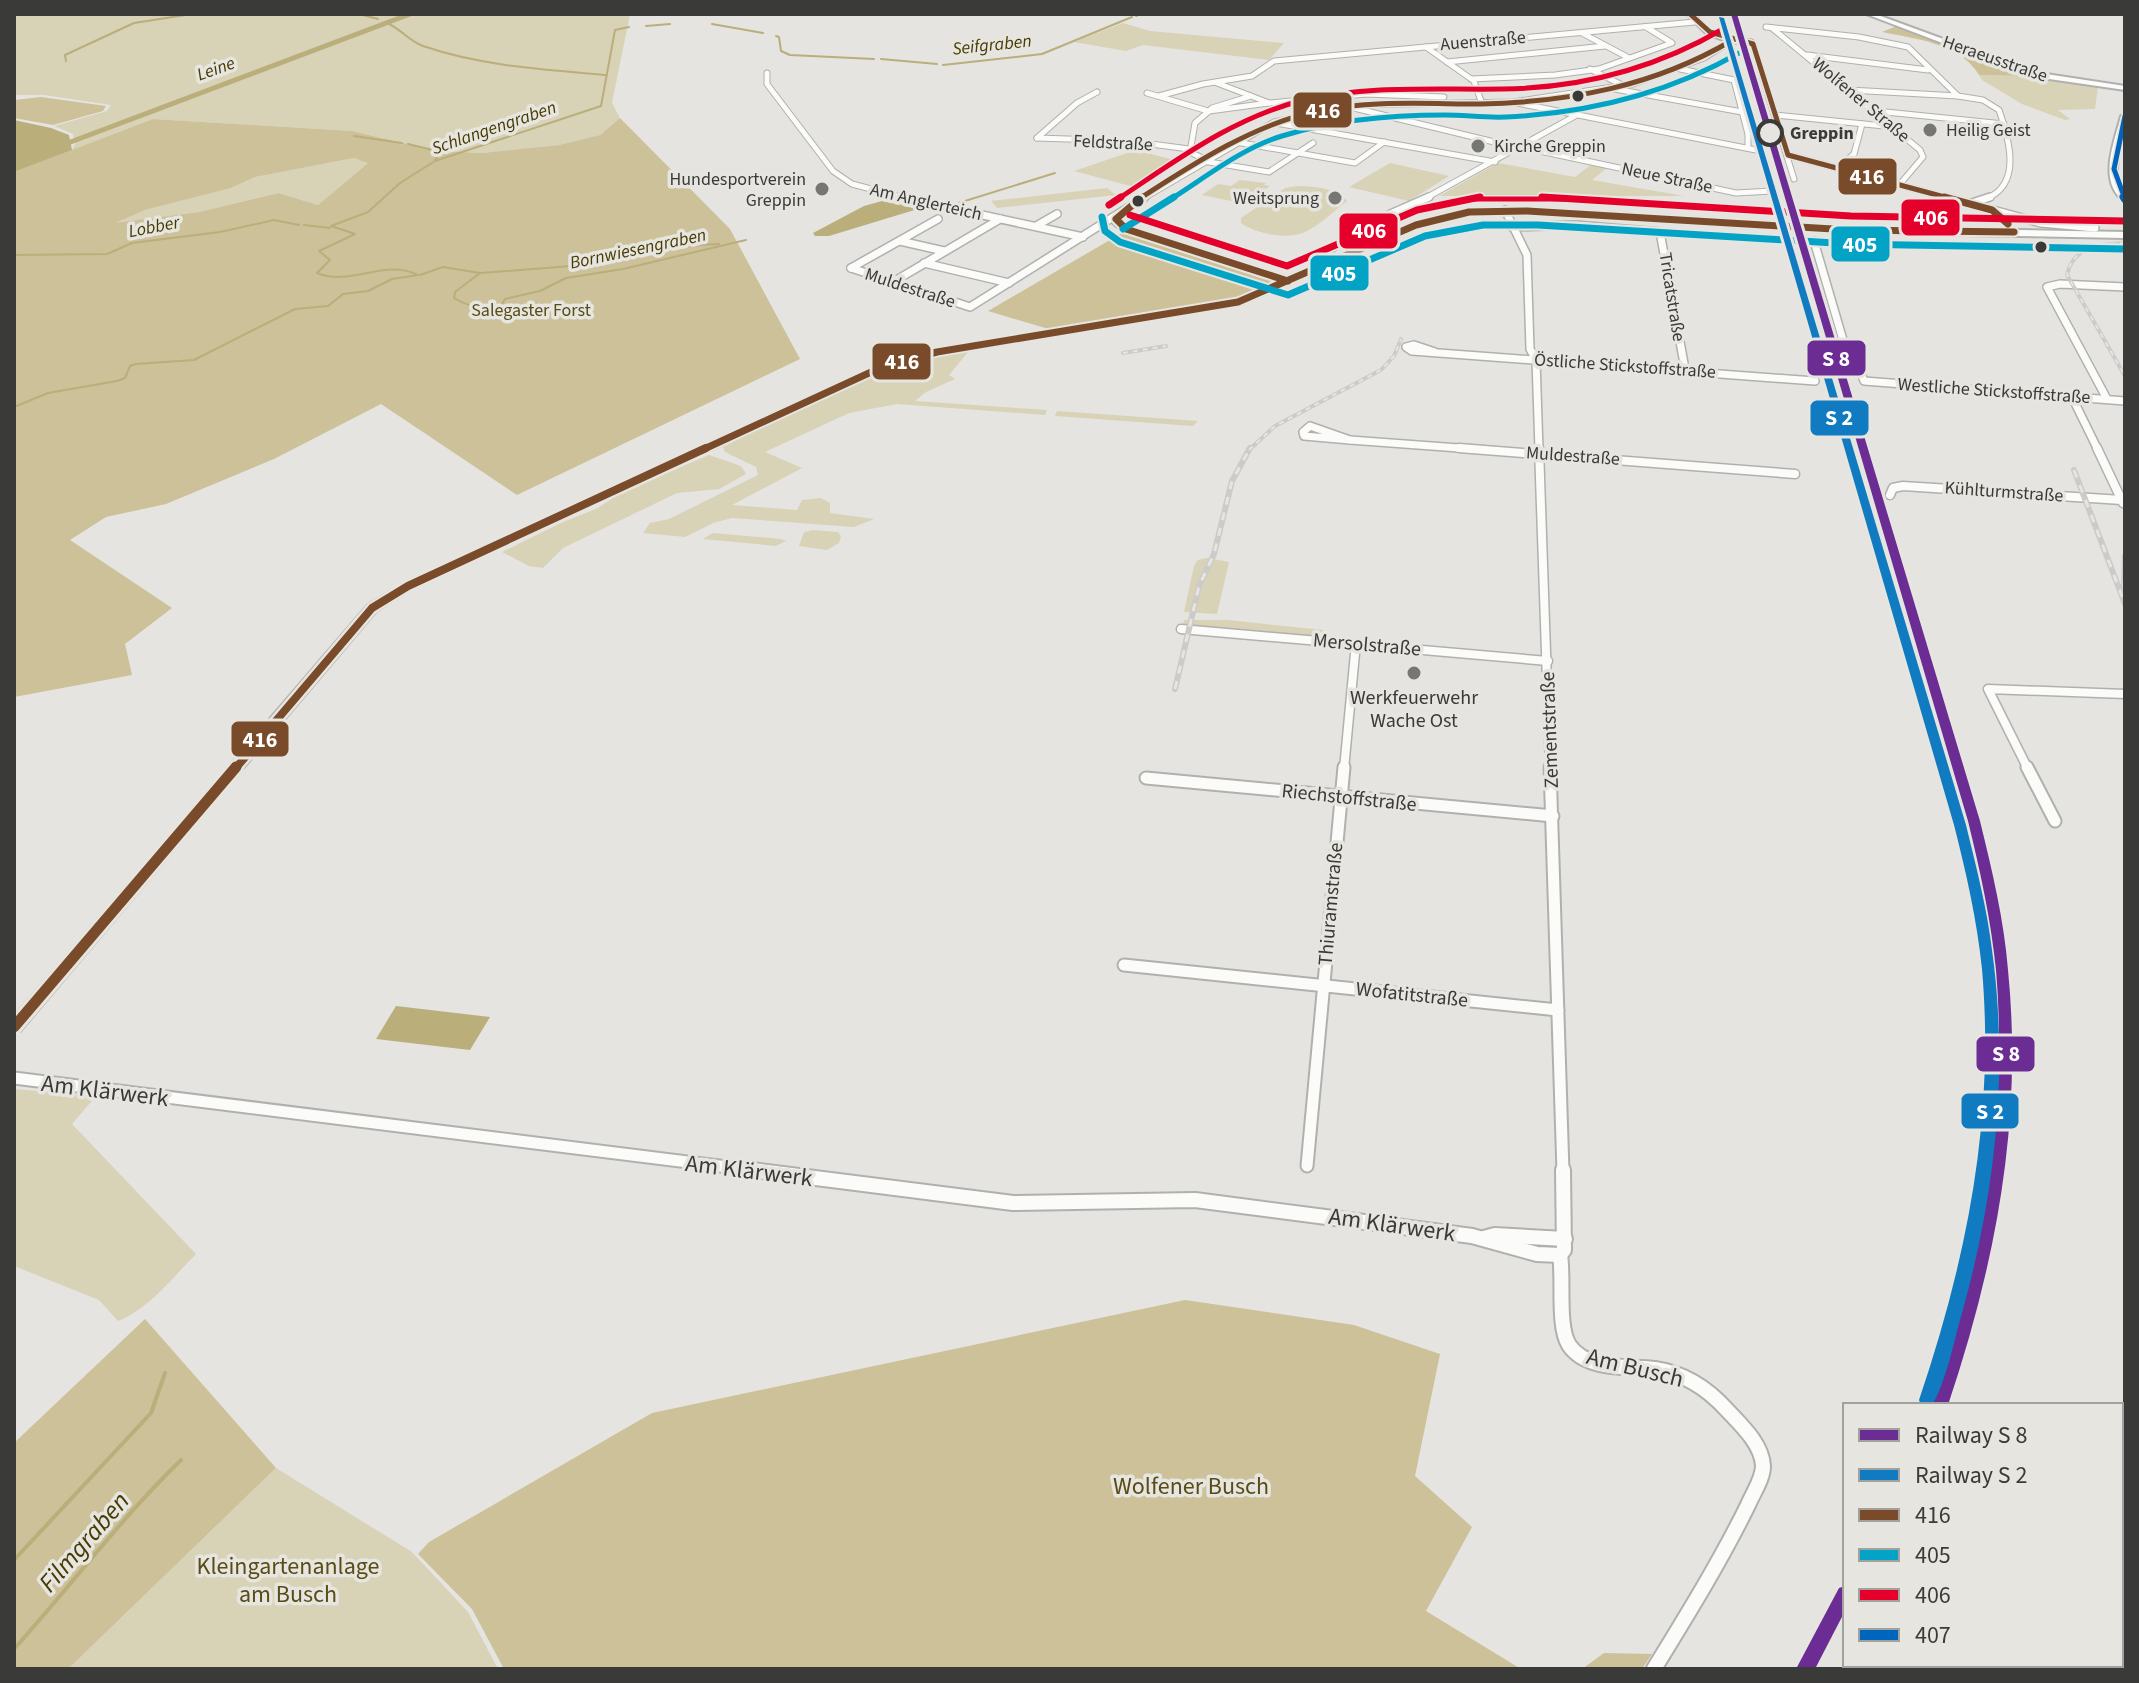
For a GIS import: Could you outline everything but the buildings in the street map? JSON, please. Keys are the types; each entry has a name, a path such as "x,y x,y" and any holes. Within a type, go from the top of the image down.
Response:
{"main road":[{"name":"Heraeusstraße","path":"1869,14 2037,76 2125,88"},
{"path":"1692,17 1712,36 1731,41"},
{"path":"2125,116 2112,178 2125,200"},
{"path":"14,1027 340,642 379,603 416,582 882,367 928,354 1221,306 1251,298 1421,223 1469,212 1508,218 1850,230 2125,235"}],"street":[{"name":"Auenstraße","path":"1216,83 1246,78 1268,68 1271,62 1644,26 1692,17"},
{"path":"1767,19 1765,28 1894,43 1916,54 1928,70 1958,96"},
{"path":"1471,79 1621,64 1629,58 1672,43 1644,26"},
{"name":"Wolfener Straße","path":"1765,28 1777,30 1920,150 1923,157 1900,184"},
{"path":"1580,32 1629,58"},
{"path":"924,263 1009,283 1204,160 1274,122 1348,106 1515,102 1610,88 1656,78 1718,52 1731,41 1752,39 1794,179"},
{"path":"1447,62 1605,46"},
{"path":"1426,47 1471,79 1477,86 1481,101"},
{"path":"1807,55 1928,70"},
{"path":"1590,69 1622,85"},
{"path":"1515,102 1748,148 1749,138 1734,80 1679,69"},
{"name":"Am Anglerteich","path":"767,73 767,84 842,178 887,195 1083,237"},
{"path":"1159,96 1216,83 1269,103"},
{"path":"1610,88 1742,112"},
{"path":"1849,90 1958,96 1983,100 1999,110 2011,145 2002,188 1993,196 1969,204"},
{"name":"Feldstraße","path":"1097,92 1077,103 1037,138 1128,141 1189,149 1204,160"},
{"path":"1147,93 1208,111 1366,94 1461,101"},
{"path":"1189,149 1195,138 1195,123 1208,111 1251,96"},
{"name":"Neue Straße","path":"1348,106 1520,148 1736,193 1772,191 1763,154 1748,148"},
{"path":"1876,111 2004,124"},
{"path":"1776,115 1894,127"},
{"path":"1328,251 1363,226 1434,195 1575,116"},
{"path":"1274,122 1495,162"},
{"path":"1839,167 1854,154 1862,124"},
{"path":"1236,142 1355,163 1384,142"},
{"path":"1204,160 1265,172 1313,143"},
{"path":"1788,155 2052,226 2095,228"},
{"path":"1998,212 2014,232"},
{"path":"1036,226 1057,214"},
{"path":"1116,217 1116,222 1123,228"},
{"name":"Tricatstraße","path":"1508,218 1654,231 1663,237 1685,369"},
{"name":"Zementstraße","path":"1508,218 1527,255 1530,349 1536,360 1541,454 1565,1239 1560,1255"},
{"path":"900,241 938,219"},
{"path":"893,282 1000,219"},
{"path":"1102,224 1288,281"},
{"path":"900,241 944,251"},
{"name":"Muldestraße","path":"900,241 851,268 970,307 1009,283"},
{"name":"Westliche Stickstoffstraße","path":"1814,241 1848,357 1857,363 1864,381 2125,401"},
{"path":"1274,276 1309,272"},
{"path":"2107,399 2047,287 2060,284 2125,287"},
{"name":"Östliche Stickstoffstraße","path":"1435,352 1815,381"},
{"path":"2072,397 2123,502"},
{"name":"Muldestraße","path":"1350,440 1310,426 1303,432 1311,439 1795,474"},
{"name":"Kühlturmstraße","path":"1890,495 1893,488 1903,486 2123,502"},
{"name":"Mersolstraße","path":"1183,629 1548,661"},
{"name":"Thiuramstraße","path":"1307,1166 1356,643"},
{"path":"2055,821 1988,689 2125,694"},
{"name":"Riechstoffstraße","path":"1146,778 1553,816"},
{"name":"Wofatitstraße","path":"1124,965 1558,1010"},
{"name":"Am Klärwerk","path":"14,1078 1013,1203 1067,1206 1137,1199 1179,1199 1484,1238 1496,1244 1546,1256 1560,1255"},
{"name":"Am Klärwerk","path":"1484,1238 1495,1235 1565,1239"},
{"name":"Am Busch","path":"1560,1255 1565,1273 1566,1335 1575,1352 1589,1360 1673,1372 1692,1380 1716,1398 1761,1456 1762,1472 1730,1546 1654,1669"}],"green space":[{"path":"14,14 404,14 74,141 73,134 54,126 107,111 111,105 44,95 14,95"},
{"path":"414,14 630,14 612,103 620,118 600,135 559,145 482,153 437,151 352,131 153,119 72,150 76,142"},
{"path":"1123,23 1150,31 1284,43 1269,60 1143,45 1126,51 1074,42"},
{"path":"1897,26 2032,76 1979,75 1971,64 1949,49 1882,32"},
{"path":"1979,75 2032,76 2098,86 2095,109 2058,110 2070,119 2065,120 2022,104 1982,80"},
{"path":"41,97 106,106 103,111 53,125 14,118 14,100"},
{"name":"Salegaster Forst","path":"620,118 730,229 800,359 517,495 381,404 274,459 166,504 106,517 70,540 172,608 125,644 132,675 14,697 14,172 153,119 352,131 437,151 482,153 559,145 600,135","holes":["354,158 368,163 318,205 278,193 199,212 115,223 145,210 231,188 255,177"]},
{"path":"1136,150 1174,160 1160,175 1138,188 1074,171"},
{"path":"354,158 369,162 318,205 277,193 199,212 111,224 145,210 231,188 255,177"},
{"path":"1390,163 1449,176 1409,201 1349,187"},
{"path":"1498,163 1575,177 1592,164 1608,167 1592,180 1684,196 1439,196"},
{"path":"1240,180 1270,186 1245,204 1202,195 1218,184 1231,186"},
{"path":"1298,186 1331,190 1347,201 1316,226 1290,236 1272,235 1241,223 1241,218 1285,188"},
{"path":"1107,188 1116,195 997,208 991,201"},
{"path":"1122,233 1267,277 1272,284 1229,301 1052,330 988,311"},
{"path":"969,351 949,375 955,379 926,392 915,401 1047,410 1045,415 897,404 849,413 765,452 802,468 732,505 797,510 802,500 821,498 830,503 830,513 874,519 854,527 732,518 713,523 685,537 643,533 650,523 669,519 758,475 756,467 725,452 723,447 873,378"},
{"path":"1057,411 1198,421 1193,426 1055,416"},
{"path":"709,455 741,466 746,474 719,489 677,493 563,548 543,568 529,566 502,552 596,509 626,490"},
{"path":"804,532 838,532 841,536 839,543 827,550 799,546"},
{"path":"713,533 786,541 776,546 703,539"},
{"path":"1207,558 1229,562 1217,614 1184,612 1194,566 1198,560"},
{"path":"1184,620 1228,620 1323,630 1321,636 1316,637 1183,626"},
{"path":"14,1089 96,1096 72,1124 196,1254 151,1300 118,1321 99,1300 14,1266"},
{"name":"Wolfener Busch","path":"1185,1300 1354,1325 1440,1354 1415,1476 1472,1527 1426,1611 1521,1669 504,1669 472,1609 418,1554 429,1542 652,1413"},
{"path":"145,1319 276,1468 68,1669 14,1669 14,1443"},
{"name":"Kleingartenanlage am Busch","path":"276,1468 412,1552 468,1612 498,1669 68,1669"},
{"path":"1604,1653 1652,1654 1642,1669 1582,1669"}],"shaded area":[{"path":"14,120 69,135 72,150 14,172"},
{"path":"882,201 921,208 829,236 815,236 813,233 864,206"},
{"path":"396,1006 490,1017 470,1050 376,1039"}],"waterway":[{"path":"66,61 65,55 134,23 192,14"},
{"path":"359,14 378,19"},
{"name":"Leine","path":"60,146 410,14"},
{"name":"Seifgraben","path":"1136,16 1141,14"},
{"name":"Seifgraben","path":"943,65 1042,54 1132,17"},
{"path":"387,23 418,44 445,53 514,66 607,75"},
{"name":"Schlangengraben","path":"646,26 670,24"},
{"name":"Seifgraben","path":"712,24 763,33"},
{"name":"Schlangengraben","path":"607,75 615,30 629,27"},
{"name":"Seifgraben","path":"776,36 779,37 781,51 790,55 874,59"},
{"name":"Seifgraben","path":"881,59 937,64"},
{"name":"Schlangengraben","path":"14,407 48,393 117,381 125,378 130,366 136,364 194,360 295,309 328,306 343,294 368,291 392,279 418,275 393,269 342,277 317,273 330,260 319,251 355,234 331,226 368,212 400,183 435,161 601,106 607,75"},
{"path":"354,136 402,143"},
{"path":"408,144 441,152 435,160"},
{"name":"Bornwiesengraben","path":"952,205 1055,173"},
{"name":"Lobber","path":"14,255 107,254 132,243 220,232 274,220 299,225"},
{"name":"Lobber","path":"304,225 330,228"},
{"name":"Bornwiesengraben","path":"420,275 443,267 480,273 455,292 454,298 471,306 489,308 501,306 505,299 540,291 566,278 623,269 746,240"},
{"path":"481,273 596,264 680,246 719,244"},
{"path":"14,1560 151,1413 165,1373"},
{"name":"Filmgraben","path":"14,1649 137,1506 181,1460"}],"railway":[{"path":"2125,243 2106,244 2081,252 2070,265 2067,275 2125,376"},
{"path":"1249,450 1275,426 1381,370 1394,356 1401,339"},
{"path":"1123,353 1166,346"},
{"path":"1175,689 1199,586 1214,554 1232,481 1250,448"},
{"path":"2074,470 2125,604"},
{"path":"2124,588 2125,556"}],"transit line":[{"name":"416","path":"1690,14 1710,32 1753,44 1788,155 1992,210 2008,224"},
{"path":"1734,14 1974,821 1997,933 2006,1025 2002,1136 1986,1245 1958,1352 1941,1403"},
{"path":"1721,18 1960,825 1983,932 1992,1023 1989,1133 1972,1242 1927,1400"},
{"name":"406","path":"1109,205 1202,144 1278,107 1363,91 1442,87 1504,89 1590,79 1672,56 1723,29"},
{"name":"416","path":"1288,281 1126,229 1116,219 1140,199 1233,144 1300,115 1365,105 1505,103 1594,93 1679,69 1731,41"},
{"name":"405","path":"1123,229 1259,144 1282,136 1327,125 1374,119 1445,115 1506,117 1597,106 1627,100 1684,81 1739,53"},
{"name":"407","path":"2125,116 2114,159 2115,180 2125,200"},
{"name":"406","path":"1130,215 1287,266 1417,210 1481,197 1539,197 1851,216 2125,221"},
{"name":"416","path":"14,1027 372,608 408,586 882,367 937,352 1238,302 1416,225 1469,212 1527,211 1850,230 2014,232"},
{"name":"405","path":"1102,217 1105,231 1120,242 1288,295 1425,236 1483,225 1538,225 1850,244 2125,249"},
{"path":"1805,1669 1843,1598"}],"place":[{"name":"Heilig Geist","path":"1930,130"},
{"name":"Greppin","path":"1770,133"},
{"name":"Kirche Greppin","path":"1478,146"},
{"name":"Hundesportverein Greppin","path":"822,189"},
{"name":"Weitsprung","path":"1335,198"},
{"name":"Werkfeuerwehr Wache Ost","path":"1414,673"}]}
